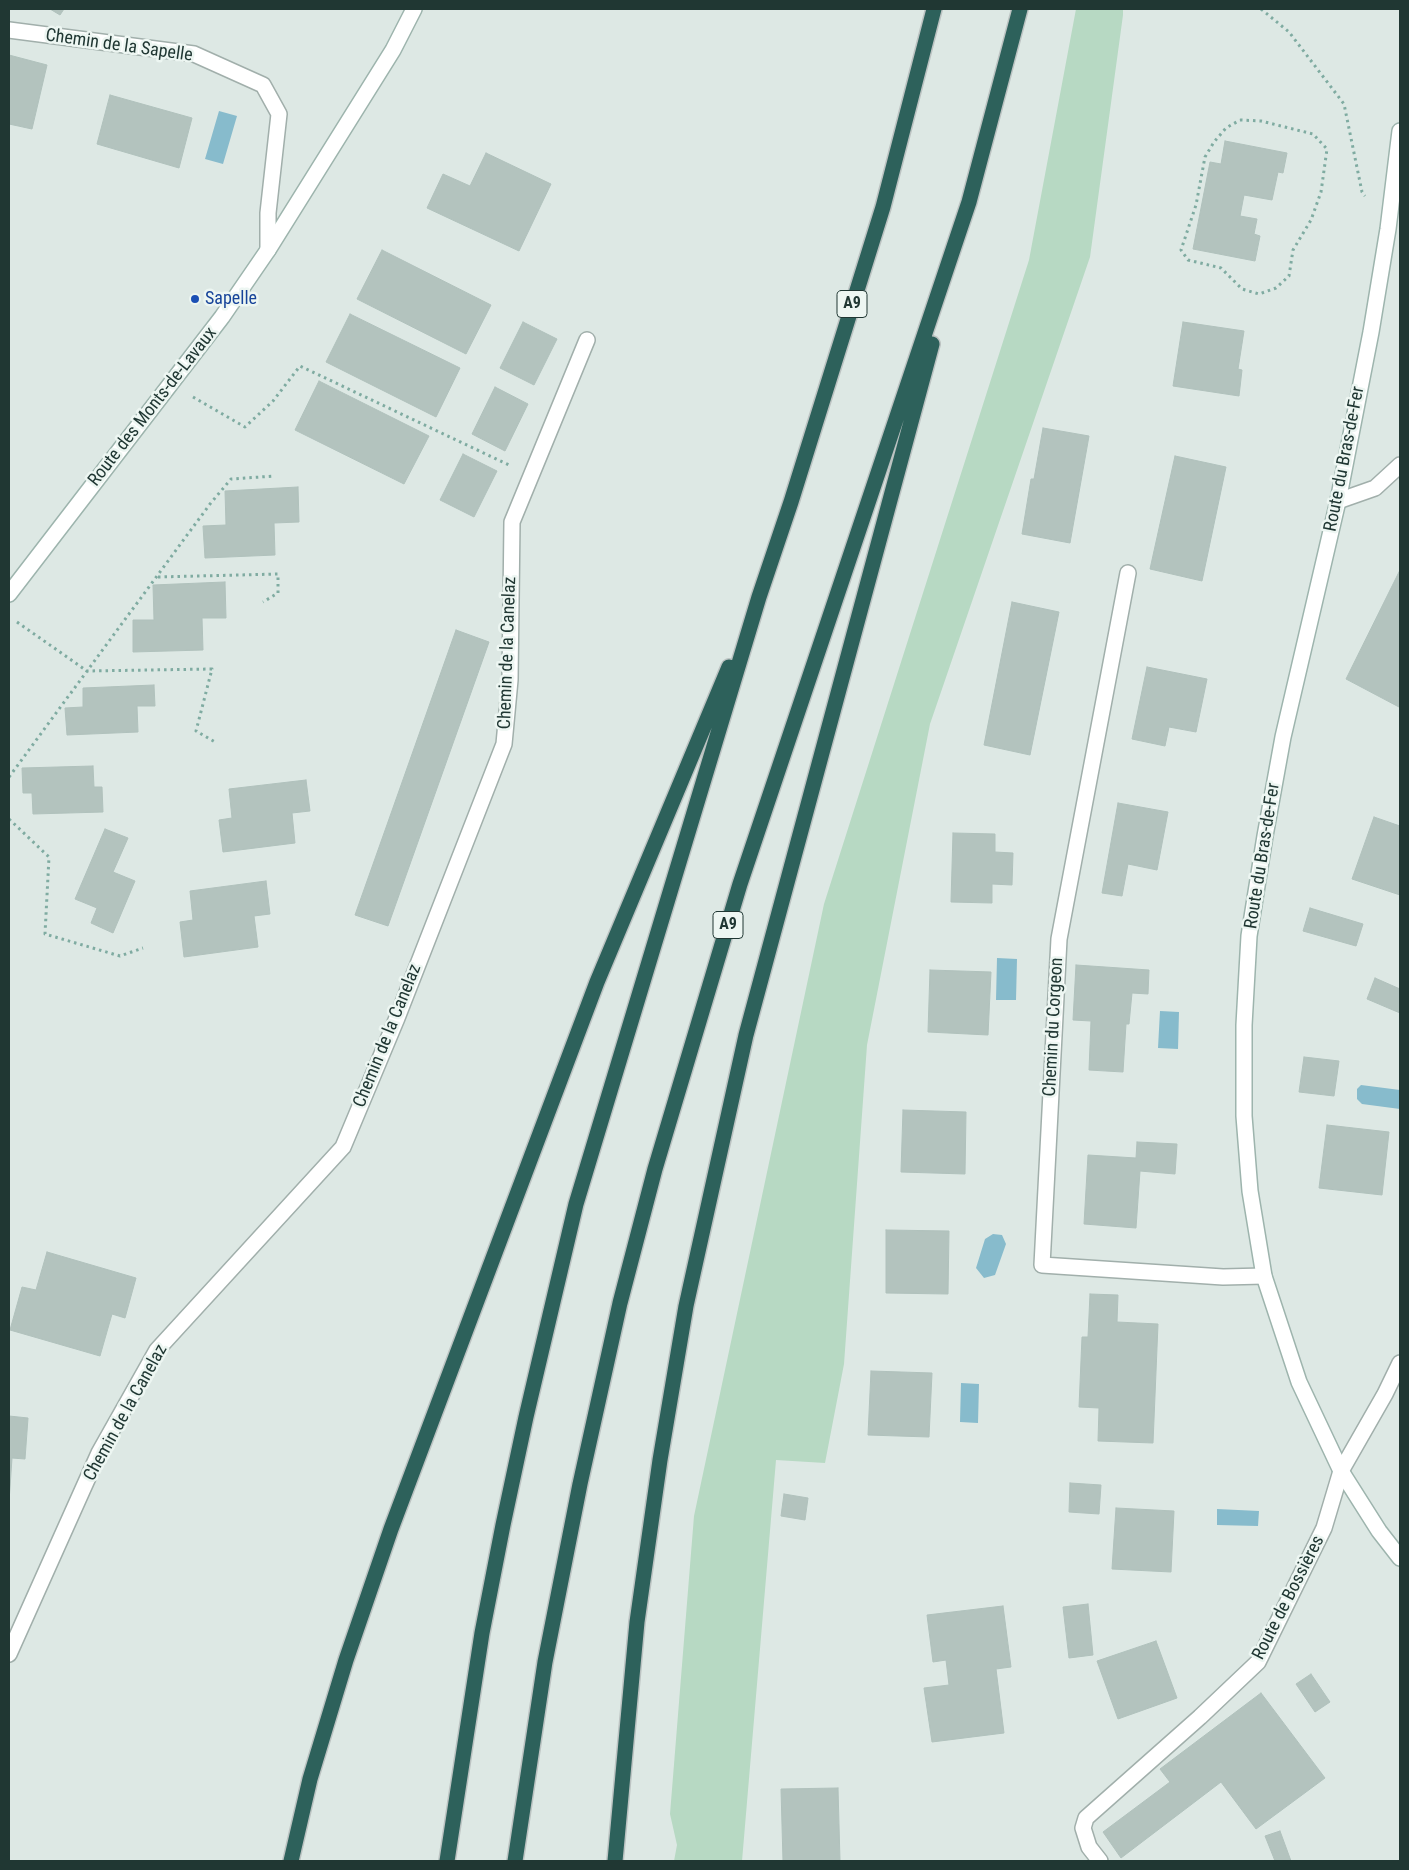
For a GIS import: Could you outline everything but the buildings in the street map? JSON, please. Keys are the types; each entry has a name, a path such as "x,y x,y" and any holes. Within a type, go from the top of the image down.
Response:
{"highway":[{"name":"A9","path":"447,1861 482,1633 503,1525 526,1417 576,1204 759,597 791,502 883,207 934,9"},
{"name":"A9","path":"615,1861 637,1622 660,1460 686,1306 746,1035 1020,9"},
{"name":"A9","path":"515,1861 545,1662 580,1484 620,1303 655,1169 740,884 970,202"},
{"name":"A9","path":"290,1861 310,1779 346,1660 391,1529 597,982 759,597"}],"street":[{"name":"Route des Monts-de-Lavaux","path":"9,594 222,317 268,250 393,50 414,9"},
{"name":"Chemin de la Sapelle","path":"9,30 194,54 263,85 279,114 268,213 268,250"},
{"name":"Route du Bras-de-Fer","path":"1400,131 1388,229 1371,332 1338,501 1283,737 1265,836 1250,936 1244,1025 1244,1116 1250,1191 1264,1276 1299,1382 1341,1471 1379,1531 1400,1558"},
{"name":"Chemin de la Canelaz","path":"9,1654 99,1453 157,1350 343,1147 397,1018 504,744 510,680 512,522 587,340"},
{"path":"1338,501 1375,488 1400,465"},
{"name":"Chemin du Corgeon","path":"1128,572 1058,939 1042,1265 1223,1276 1264,1276"},
{"name":"Route de Bossières","path":"1100,1861 1089,1847 1083,1828 1086,1818 1200,1717 1258,1662 1324,1528 1341,1471 1385,1394 1400,1363"}],"path":[{"path":"1261,9 1289,32 1344,104 1362,192 1388,229"},
{"path":"1240,120 1261,121 1313,134 1327,149 1321,192 1311,220 1293,250 1289,276 1276,288 1260,294 1242,288 1221,268 1188,260 1181,250 1196,205 1205,157 1214,142 1226,128 1240,120"},
{"path":"190,396 245,427 273,401 300,366 530,477"},
{"path":"9,777 210,504 231,479 275,476"},
{"path":"157,577 278,574 278,593 263,602"},
{"path":"17,622 87,671 212,669 196,731 215,742"},
{"path":"9,819 49,857 45,934 120,956 143,948"}],"green space":[{"path":"1076,9 1123,9 1090,257 930,724 867,1045 844,1364 825,1463 776,1460 742,1861 674,1861 677,1845 670,1814 694,1516 824,904 1029,260"}],"water":[{"path":"219,111 237,116 223,164 205,159"},
{"path":"997,958 1017,959 1016,1000 996,1000"},
{"path":"1160,1011 1179,1012 1178,1049 1158,1048"},
{"path":"1361,1085 1400,1090 1400,1109 1362,1104 1357,1099 1357,1089"},
{"path":"993,1234 1002,1235 1006,1244 995,1275 984,1278 976,1268 985,1239"},
{"path":"961,1383 979,1384 978,1423 960,1422"},
{"path":"1217,1509 1259,1511 1258,1526 1217,1525"}],"place":[{"name":"Sapelle","path":"195,299"}]}
